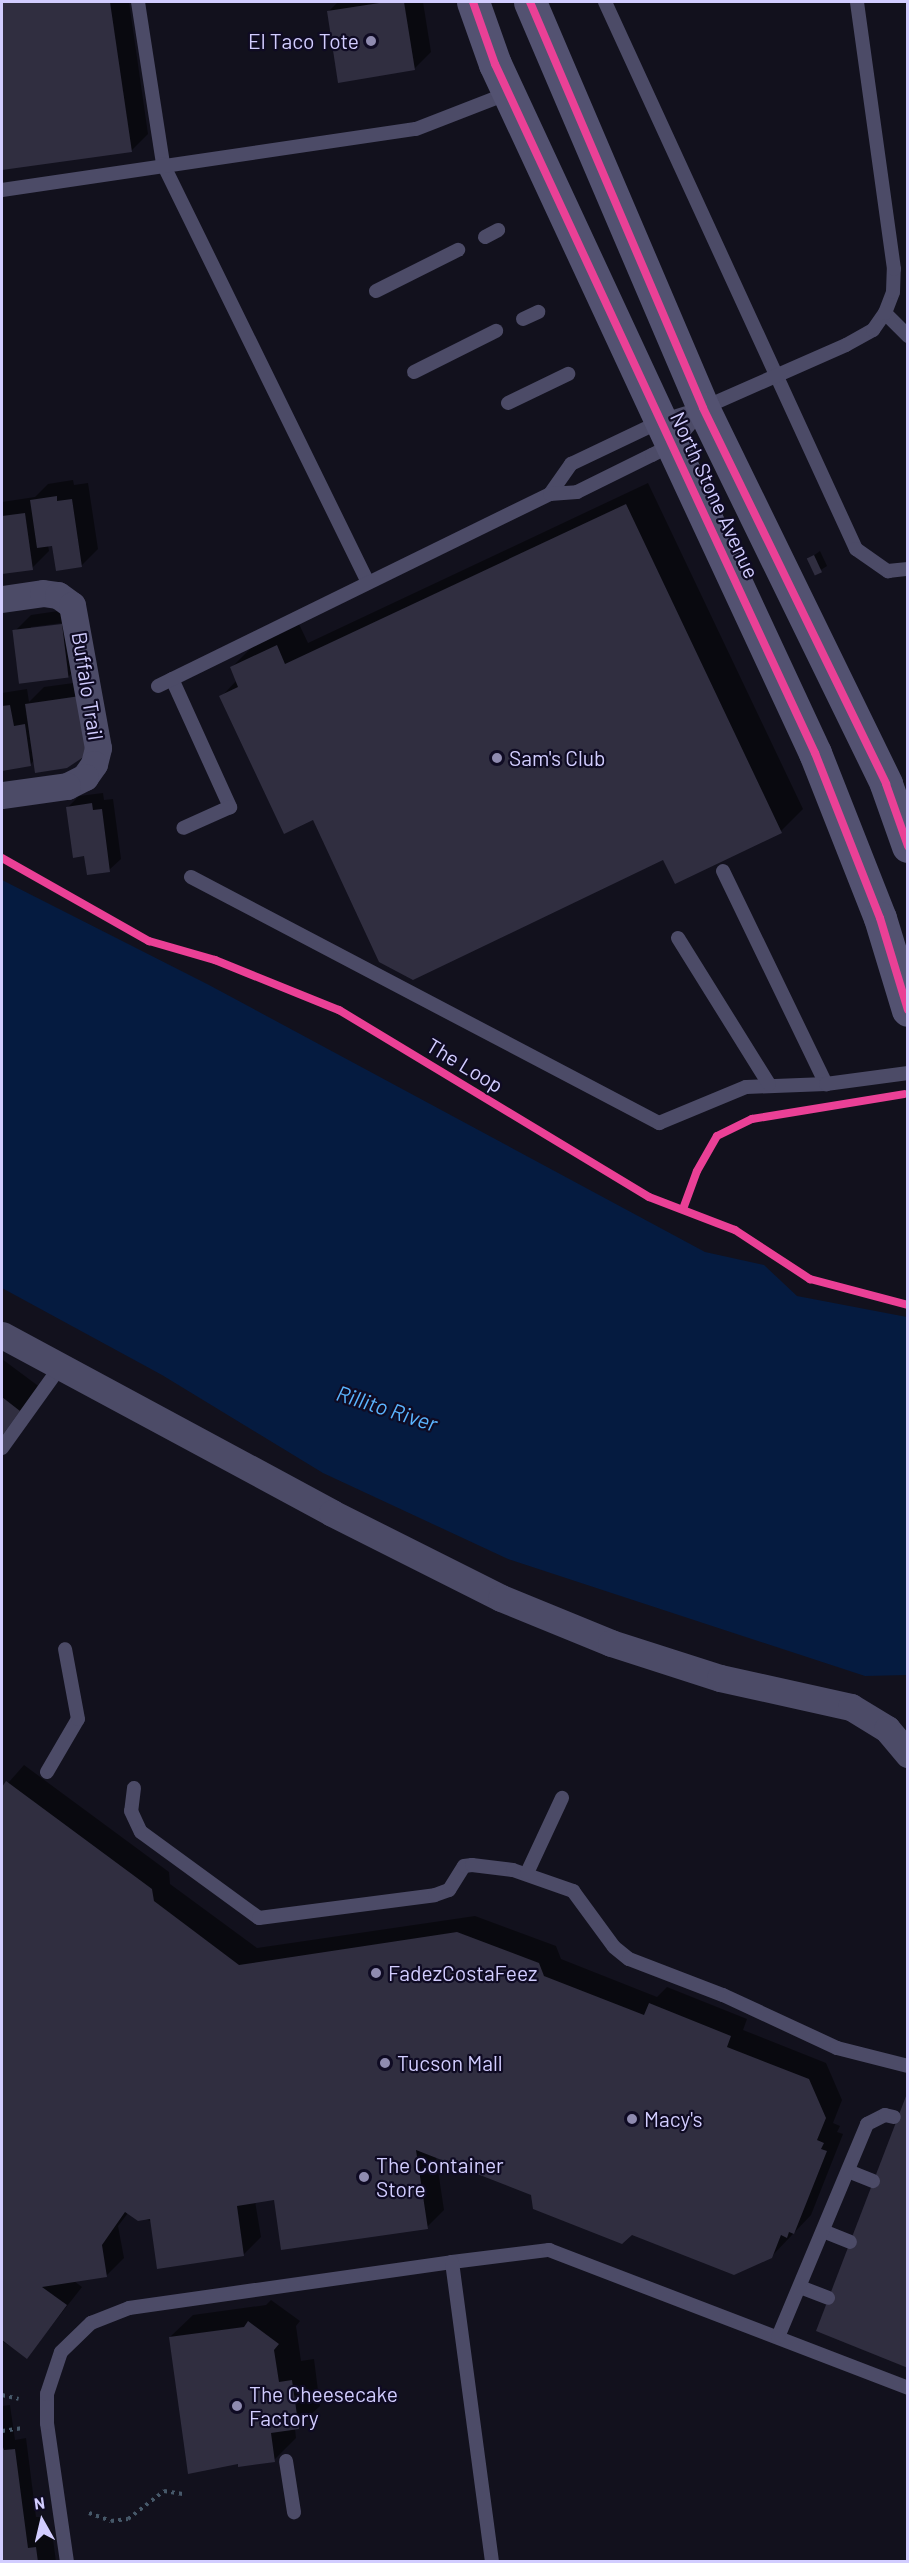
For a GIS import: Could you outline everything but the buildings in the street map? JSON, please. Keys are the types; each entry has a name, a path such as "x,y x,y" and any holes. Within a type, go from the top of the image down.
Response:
{"main road":[{"name":"North Stone Avenue","path":"473,2 509,93 815,753 880,918 908,1011"},
{"name":"North Stone Avenue","path":"530,2 704,408 886,784 908,846"}],"street":[{"name":"Buffalo Trail","path":"2,599 58,595 76,614 98,747 94,764 85,777 67,786 2,795"},
{"path":"2,1335 389,1543 501,1598 611,1643 720,1678 850,1707 876,1719 905,1744"}],"lane":[{"path":"138,2 163,164 368,583"},
{"path":"605,2 856,549 888,571 908,569"},
{"path":"158,686 550,494 578,492 704,408 864,335 885,313 893,292 894,269 857,2"},
{"path":"2,190 163,164 416,129 509,93"},
{"path":"485,237 498,230"},
{"path":"376,291 458,250"},
{"path":"523,319 538,312"},
{"path":"885,313 908,336"},
{"path":"414,372 496,331"},
{"path":"508,403 568,374"},
{"path":"550,494 571,464 666,433 704,408"},
{"path":"172,679 230,807 183,828"},
{"path":"723,871 826,1084"},
{"path":"191,877 659,1123 746,1087 769,1084 826,1084 908,1073"},
{"path":"678,938 769,1084"},
{"path":"2,1448 60,1367"},
{"path":"46,1772 78,1719 65,1648"},
{"path":"134,1788 131,1811 141,1832 259,1918 442,1893 455,1885 464,1866 472,1865 527,1873 573,1891 614,1947 629,1959 723,1995 837,2048 908,2066"},
{"path":"527,1873 562,1798"},
{"path":"778,2337 867,2124 885,2115 894,2117"},
{"path":"848,2171 873,2181"},
{"path":"823,2231 850,2242"},
{"path":"67,2562 46,2408 51,2375 69,2343 97,2319 129,2308 549,2250 908,2388"},
{"path":"452,2262 492,2562"},
{"path":"800,2287 828,2298"},
{"path":"286,2461 294,2512"}],"path":[{"path":"2,2395 19,2399"},
{"path":"2,2431 23,2428"},
{"path":"89,2513 111,2522 128,2519 164,2491 183,2494"}],"water":[{"name":"Rillito River","path":"2,880 209,985 705,1252 764,1265 797,1296 907,1317 907,1675 865,1676 508,1559 323,1473 162,1375 2,1288"}],"cycle path":[{"path":"473,2 495,64 815,753 880,918 908,1010"},
{"path":"530,2 703,408 886,784 908,846"},
{"name":"The Loop","path":"2,858 149,941 215,960 339,1010 649,1197 735,1230 810,1279 908,1305"},
{"path":"683,1209 697,1171 717,1136 752,1119 904,1094"}],"place":[{"name":"El Taco Tote","path":"371,41"},
{"name":"Sam's Club","path":"497,758"},
{"name":"FadezCostaFeez","path":"376,1973"},
{"name":"Tucson Mall","path":"385,2063"},
{"name":"Macy's","path":"632,2119"},
{"name":"The Container Store","path":"364,2177"},
{"name":"The Cheesecake Factory","path":"237,2406"}]}
